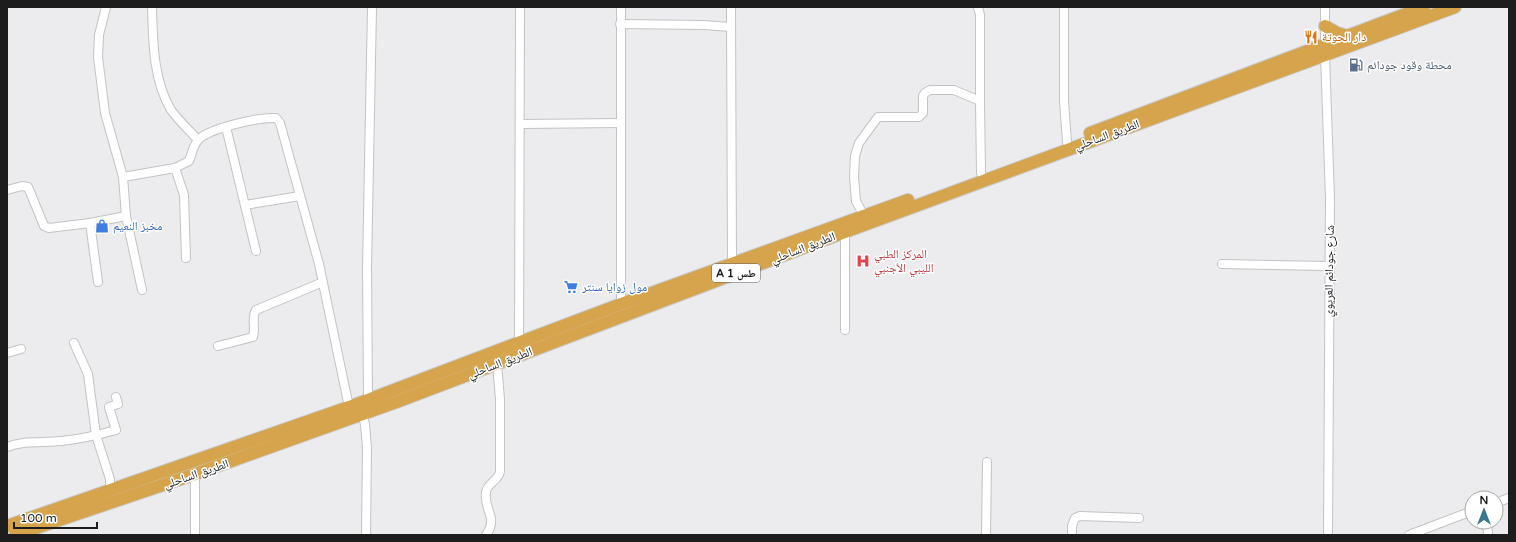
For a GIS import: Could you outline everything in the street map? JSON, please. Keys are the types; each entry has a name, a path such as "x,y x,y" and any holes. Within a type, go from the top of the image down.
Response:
{"highway":[{"name":"الطريق الساحلي","path":"15,535 195,474 497,364 1325,49 1348,36 1424,7"},
{"name":"الطريق الساحلي","path":"7,526 349,407 519,344 621,304 1325,49 1455,7"},
{"path":"1325,26 1348,36"}],"street":[{"path":"106,7 99,35 98,57 106,113 123,177 126,216 142,290"},
{"path":"152,7 153,32 160,84 171,109 178,119 198,140"},
{"path":"368,399 367,268 372,7"},
{"path":"519,344 520,7"},
{"path":"621,7 621,304"},
{"path":"731,7 732,264"},
{"path":"978,7 980,15 981,173"},
{"path":"1064,7 1064,102 1066,142"},
{"name":"شارع جودائم العريوي","path":"1325,7 1330,198 1328,535"},
{"path":"620,24 731,26"},
{"path":"864,216 856,202 854,177 855,156 859,143 878,117 919,117 923,113 923,96 930,90 954,90 980,101"},
{"path":"123,177 175,168 189,161 198,140 226,126 262,118 276,118 280,123 316,250 349,407"},
{"path":"520,124 621,123"},
{"path":"226,126 256,251"},
{"path":"175,168 184,195 186,258"},
{"path":"7,190 22,186 28,187 46,228 90,223 126,216"},
{"path":"245,205 300,196"},
{"path":"90,223 98,282"},
{"path":"845,232 845,330"},
{"path":"1222,264 1329,266"},
{"path":"218,346 253,337 254,314 256,310 323,282"},
{"path":"74,343 88,374 96,435 110,479 110,489"},
{"path":"7,352 21,349"},
{"path":"486,535 491,528 492,523 486,491 500,474 500,399 497,364"},
{"path":"7,447 26,442 46,443 63,441 116,430 109,407 118,404 116,397"},
{"path":"362,414 367,448 366,535"},
{"path":"986,535 987,462"},
{"path":"195,474 195,535"},
{"path":"1409,535 1464,515"},
{"path":"1072,535 1072,526 1075,518 1080,516 1139,518"}],"place":[{"name":"دار الحوتة","path":"1311,37"},
{"name":"محطة وقود جودائم","path":"1356,65"},
{"name":"مخبز النعيم","path":"102,226"},
{"name":"المركز الطبي الليبي الأجنبي","path":"863,261"},
{"name":"مول زوايا سنتر","path":"571,287"}]}
